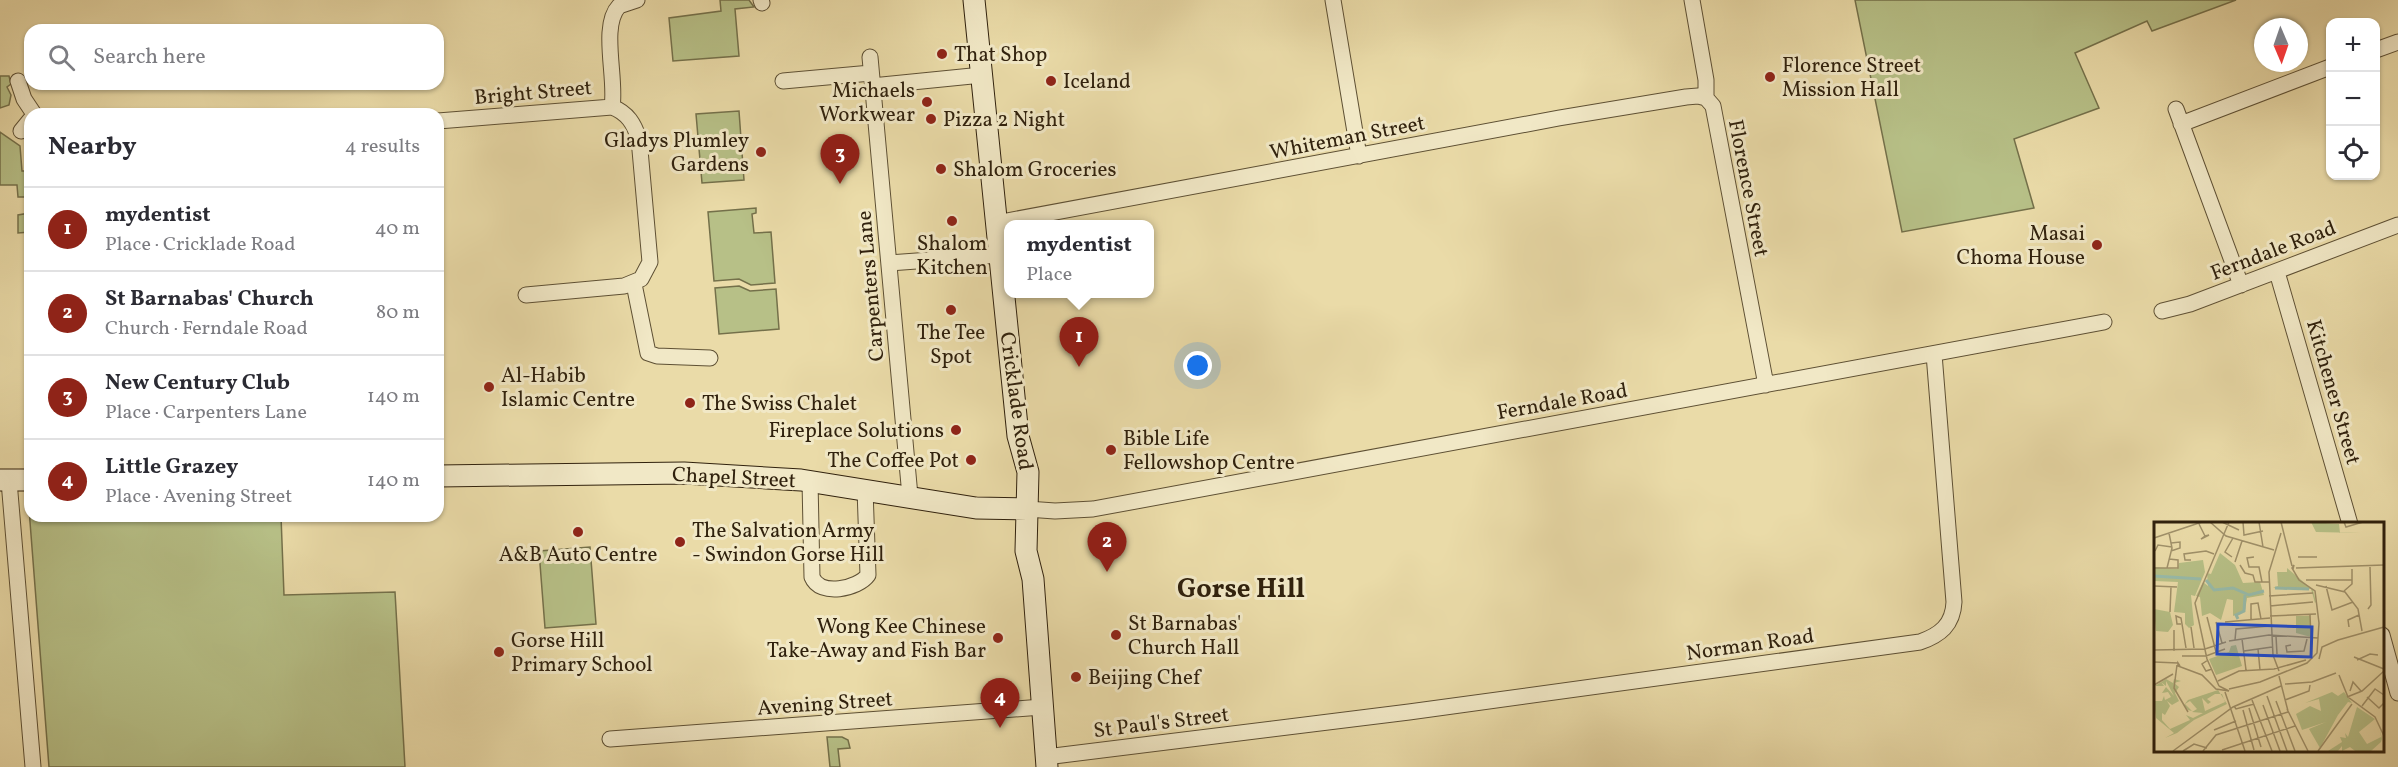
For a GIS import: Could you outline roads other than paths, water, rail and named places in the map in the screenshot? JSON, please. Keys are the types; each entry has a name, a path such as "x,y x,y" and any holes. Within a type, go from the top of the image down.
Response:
{"street":[{"path":"612,107 614,92 610,21 619,6 637,0"},
{"name":"Cricklade Road","path":"974,0 1018,441 1028,472 1026,551 1033,579 1046,762"},
{"path":"1333,0 1359,156"},
{"name":"Florence Street","path":"1692,0 1706,80 1706,98 1713,106 1766,385"},
{"path":"2380,49 2398,42"},
{"name":"Carpenters Lane","path":"870,57 876,81 888,263 910,496"},
{"path":"2241,285 2179,117 2326,69"},
{"path":"783,81 876,81 982,75"},
{"path":"18,81 24,99 30,108"},
{"name":"Whiteman Street","path":"1012,220 1570,116 1686,97 1706,98"},
{"name":"Bright Street","path":"444,121 612,107 629,117 636,128 639,139 651,254 646,273 634,284"},
{"name":"Whiteman Street","path":"996,223 1004,222"},
{"name":"Ferndale Road","path":"2162,310 2190,304 2398,225"},
{"path":"888,263 999,255"},
{"name":"Kitchener Street","path":"2277,272 2349,522"},
{"path":"526,295 612,289 634,284 648,353 657,356 710,358"},
{"name":"Ferndale Road","path":"1027,509 1062,511 1093,509 2104,322"},
{"name":"Norman Road","path":"1282,728 1920,642 1932,638 1941,632 1952,619 1954,602 1934,354"},
{"name":"Chapel Street","path":"444,476 684,473 810,481 976,508 1027,509"},
{"path":"24,480 4,481 33,767"},
{"path":"810,481 810,569 813,582 825,588 852,586 861,582 868,575 865,489"},
{"path":"2383,639 2398,693"},
{"name":"Avening Street","path":"610,739 1042,707"},
{"name":"St Paul's Street","path":"1046,762 1282,728"}],"place":[{"name":"That Shop","path":"942,54"},
{"name":"Florence Street Mission Hall","path":"1770,77"},
{"name":"Iceland","path":"1051,81"},
{"name":"Michaels Workwear","path":"927,102"},
{"name":"Pizza 2 Night","path":"931,119"},
{"name":"Gladys Plumley Gardens","path":"761,152"},
{"name":"Shalom Groceries","path":"941,169"},
{"name":"New Century Club","path":"840,184"},
{"name":"Shalom Kitchen","path":"952,221"},
{"name":"Masai Choma House","path":"2097,245"},
{"name":"The Tee Spot","path":"951,310"},
{"name":"mydentist","path":"1079,367"},
{"name":"Al-Habib Islamic Centre","path":"489,387"},
{"name":"The Swiss Chalet","path":"690,403"},
{"name":"Fireplace Solutions","path":"956,430"},
{"name":"Bible Life Fellowshop Centre","path":"1111,450"},
{"name":"The Coffee Pot","path":"971,460"},
{"name":"A&B Auto Centre","path":"578,532"},
{"name":"The Salvation Army - Swindon Gorse Hill","path":"680,542"},
{"name":"St Barnabas' Church","path":"1107,572"},
{"name":"St Barnabas' Church Hall","path":"1116,635"},
{"name":"Wong Kee Chinese Take-Away and Fish Bar","path":"998,638"},
{"name":"Gorse Hill Primary School","path":"499,652"},
{"name":"Beijing Chef","path":"1076,677"},
{"name":"Little Grazey","path":"1000,728"}],"district":[{"name":"Gorse Hill","path":"1241,588"}]}
